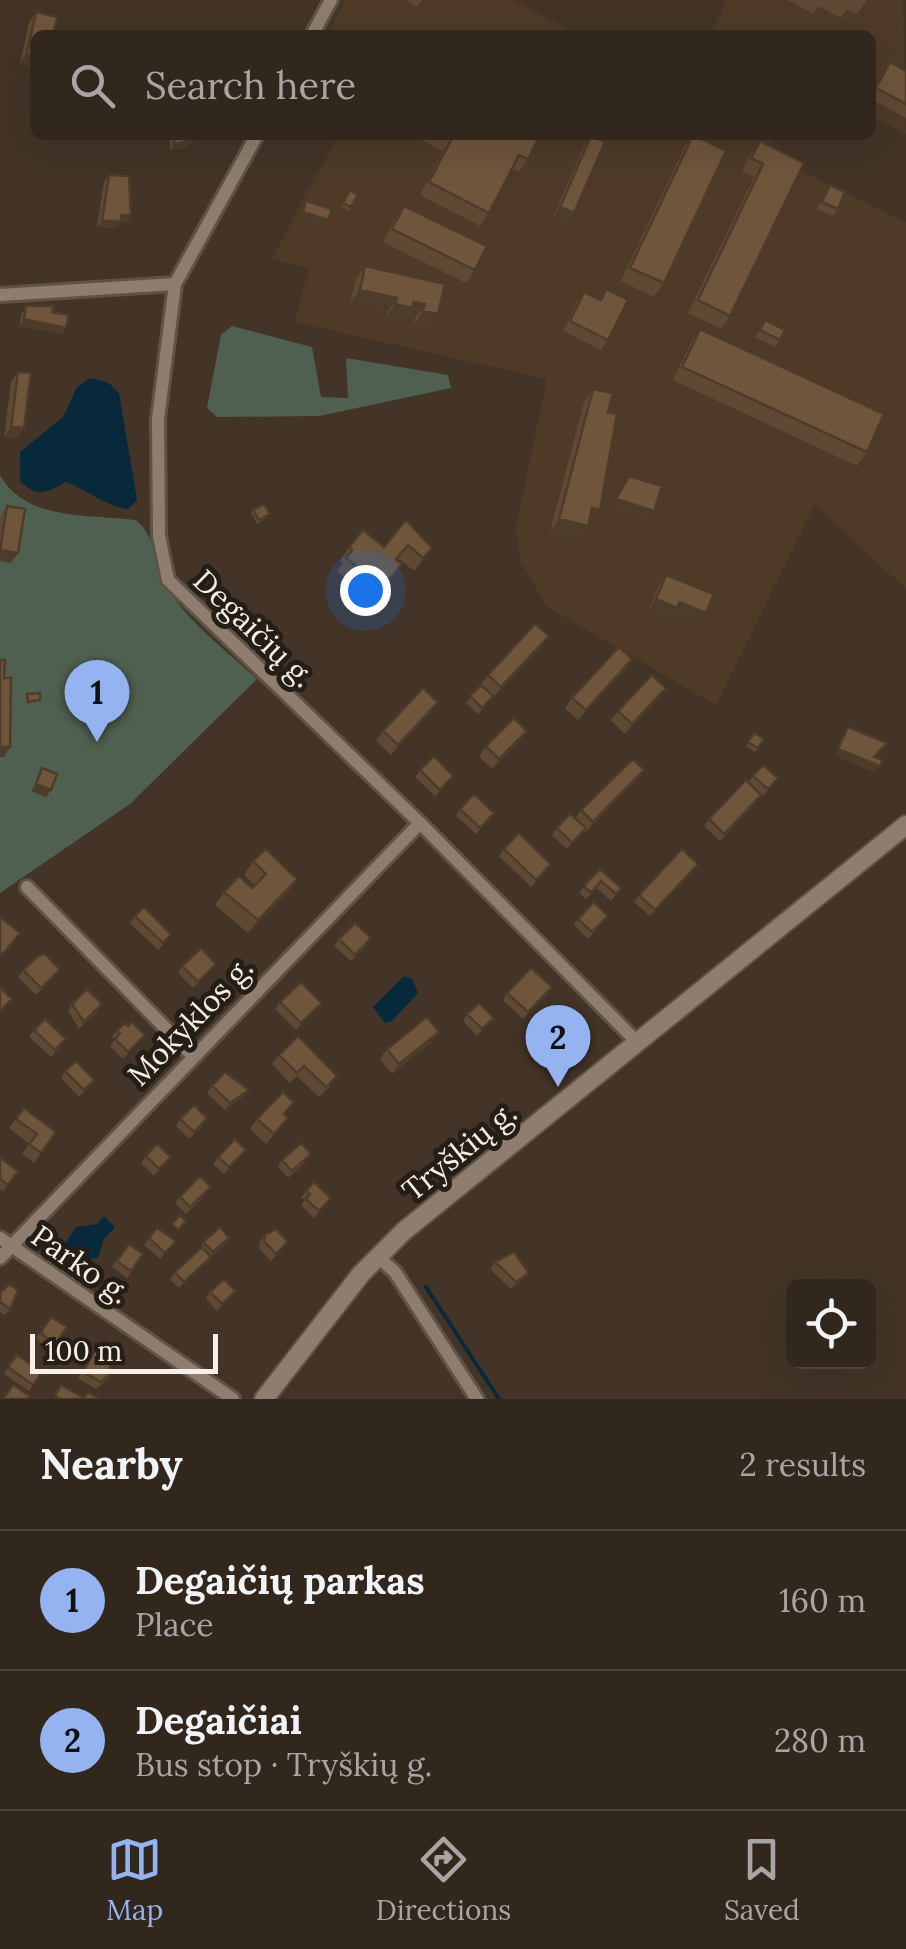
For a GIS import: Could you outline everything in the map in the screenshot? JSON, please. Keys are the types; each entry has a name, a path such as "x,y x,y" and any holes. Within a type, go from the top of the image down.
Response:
{"main road":[{"name":"Tryškių g.","path":"264,1399 378,1256 906,825"}],"street":[{"path":"315,30 331,0"},
{"name":"Degaičių g.","path":"254,140 176,284 158,418 160,536 168,580 420,823 637,1042"},
{"path":"0,296 176,284"},
{"name":"Mokyklos g.","path":"0,1258 5,1241 420,823"},
{"path":"28,887 192,1055"},
{"name":"Parko g.","path":"5,1241 233,1399"},
{"path":"378,1256 396,1272 477,1399"}],"shaded area":[{"path":"345,0 512,0 571,30 330,30"},
{"path":"727,0 903,0 906,134 876,118 876,30 712,30"},
{"path":"335,140 771,140 766,154 906,222 906,589 815,505 716,705 547,607 520,561 516,526 547,379 294,322 309,269 272,259"}],"green space":[{"path":"232,326 312,347 321,397 348,398 346,358 448,375 451,388 319,416 217,417 207,408 221,335"},
{"path":"0,475 11,490 41,508 135,520 147,533 163,580 177,602 257,679 130,804 0,893"}],"water":[{"path":"90,378 109,383 119,393 137,500 128,509 65,482 41,492 20,481 20,452 63,417 77,387"},
{"path":"404,976 412,979 418,993 392,1021 385,1023 373,1007"},
{"path":"104,1216 115,1227 104,1239 98,1258 77,1260 66,1251 66,1242 76,1227 97,1224"}],"building":[{"path":"36,12 57,17 54,30 32,30"},
{"path":"890,62 906,71 906,104 876,88"},
{"path":"451,140 538,140 528,159 519,155 489,213 429,182"},
{"path":"589,140 605,142 574,213 560,207"},
{"path":"691,140 703,140 726,151 664,283 630,268"},
{"path":"760,141 804,163 730,316 698,300 763,164 751,158"},
{"path":"109,175 129,176 131,215 121,215 121,221 102,221"},
{"path":"830,185 845,192 838,209 822,202"},
{"path":"350,190 358,195 351,207 343,203"},
{"path":"306,201 332,209 328,220 303,212"},
{"path":"404,206 487,246 475,270 392,229"},
{"path":"365,266 445,284 438,314 423,311 425,304 414,302 412,308 395,304 397,298 360,290"},
{"path":"606,289 628,300 608,340 570,321 584,292 601,300"},
{"path":"26,306 54,306 52,312 69,315 66,328 24,319"},
{"path":"765,320 785,330 780,340 760,330"},
{"path":"700,329 884,414 867,452 682,367"},
{"path":"18,372 31,373 24,428 11,427"},
{"path":"593,389 613,393 608,412 617,414 600,510 592,508 588,526 559,519"},
{"path":"629,476 662,486 654,511 616,499"},
{"path":"264,504 270,514 259,520 253,510"},
{"path":"7,506 25,509 18,553 0,550"},
{"path":"406,520 432,548 423,558 408,545 396,559 402,564 388,581 380,575 375,581 346,558 352,550 349,547 363,530 384,547"},
{"path":"666,575 714,594 706,613 680,602 677,608 656,599"},
{"path":"535,624 549,636 501,687 488,675"},
{"path":"619,647 632,659 586,710 572,698"},
{"path":"0,660 5,660 4,678 11,678 10,747 0,747"},
{"path":"652,675 666,688 632,724 618,711"},
{"path":"481,685 493,696 482,708 470,696"},
{"path":"423,688 438,702 398,745 383,731"},
{"path":"40,693 40,700 28,702 27,694"},
{"path":"514,718 527,731 499,759 486,746"},
{"path":"848,727 887,743 874,757 883,760 880,766 838,749"},
{"path":"754,733 764,739 758,748 748,742"},
{"path":"434,756 453,776 440,790 420,770"},
{"path":"633,759 644,770 593,822 581,810"},
{"path":"763,765 778,778 768,789 753,776"},
{"path":"42,768 57,774 51,790 36,784"},
{"path":"746,780 761,795 724,834 709,819"},
{"path":"474,794 494,813 480,828 460,809"},
{"path":"570,814 586,828 572,843 557,828"},
{"path":"519,833 551,864 536,880 504,849"},
{"path":"266,849 297,879 258,920 224,892 239,876 252,888 266,874 253,861"},
{"path":"682,849 698,864 655,910 639,895"},
{"path":"600,869 621,888 616,894 601,881 591,893 584,886"},
{"path":"594,902 608,916 592,932 578,919"},
{"path":"144,907 171,934 163,943 135,916"},
{"path":"0,917 20,933 3,954 0,952"},
{"path":"355,923 371,938 355,955 339,939"},
{"path":"201,948 216,964 198,982 182,966"},
{"path":"45,954 60,970 41,988 23,970"},
{"path":"531,968 552,987 528,1012 507,993"},
{"path":"301,982 322,1003 301,1023 280,1002"},
{"path":"0,987 12,999 0,1011"},
{"path":"87,989 102,1004 84,1022 72,1004"},
{"path":"479,1003 494,1018 482,1029 467,1014"},
{"path":"427,1017 439,1032 399,1064 387,1049"},
{"path":"45,1019 66,1039 55,1050 34,1030"},
{"path":"132,1022 145,1035 128,1052 115,1039 120,1033 117,1030"},
{"path":"298,1036 337,1076 326,1087 304,1066 297,1073 279,1055"},
{"path":"76,1061 95,1080 84,1090 65,1071"},
{"path":"225,1072 249,1090 230,1103 212,1086"},
{"path":"283,1092 294,1102 284,1114 288,1118 274,1134 257,1119"},
{"path":"194,1105 207,1118 194,1132 180,1119"},
{"path":"24,1108 56,1132 41,1153 29,1144 37,1134 16,1119"},
{"path":"235,1139 246,1150 229,1167 218,1157"},
{"path":"301,1143 311,1154 292,1171 282,1160"},
{"path":"157,1144 171,1157 159,1169 146,1156"},
{"path":"0,1158 18,1171 8,1185 0,1179"},
{"path":"200,1176 211,1187 190,1207 180,1197"},
{"path":"314,1182 331,1198 319,1211 306,1199 310,1194 306,1191"},
{"path":"180,1215 186,1221 178,1230 172,1224"},
{"path":"220,1227 229,1238 213,1252 203,1242"},
{"path":"157,1228 176,1241 165,1253 149,1238"},
{"path":"276,1229 288,1242 276,1254 264,1241 265,1235"},
{"path":"129,1244 143,1254 131,1271 117,1261"},
{"path":"202,1247 211,1257 184,1282 175,1272"},
{"path":"514,1252 529,1273 516,1282 495,1262"},
{"path":"224,1279 236,1291 222,1304 210,1292"},
{"path":"9,1284 18,1290 10,1309 0,1302 0,1293"},
{"path":"51,1317 67,1327 54,1346 41,1332"},
{"path":"96,1349 114,1359 109,1368 113,1371 101,1382 83,1372"},
{"path":"17,1355 42,1372 33,1385 8,1367"},
{"path":"13,1385 30,1396 3,1399"},
{"path":"61,1385 84,1398 88,1392 99,1399 60,1399 55,1395"}],"waterway":[{"path":"426,1287 499,1399"}],"place":[{"name":"Degaičių parkas","path":"97,742"},
{"name":"Degaičiai","path":"558,1087"}]}
